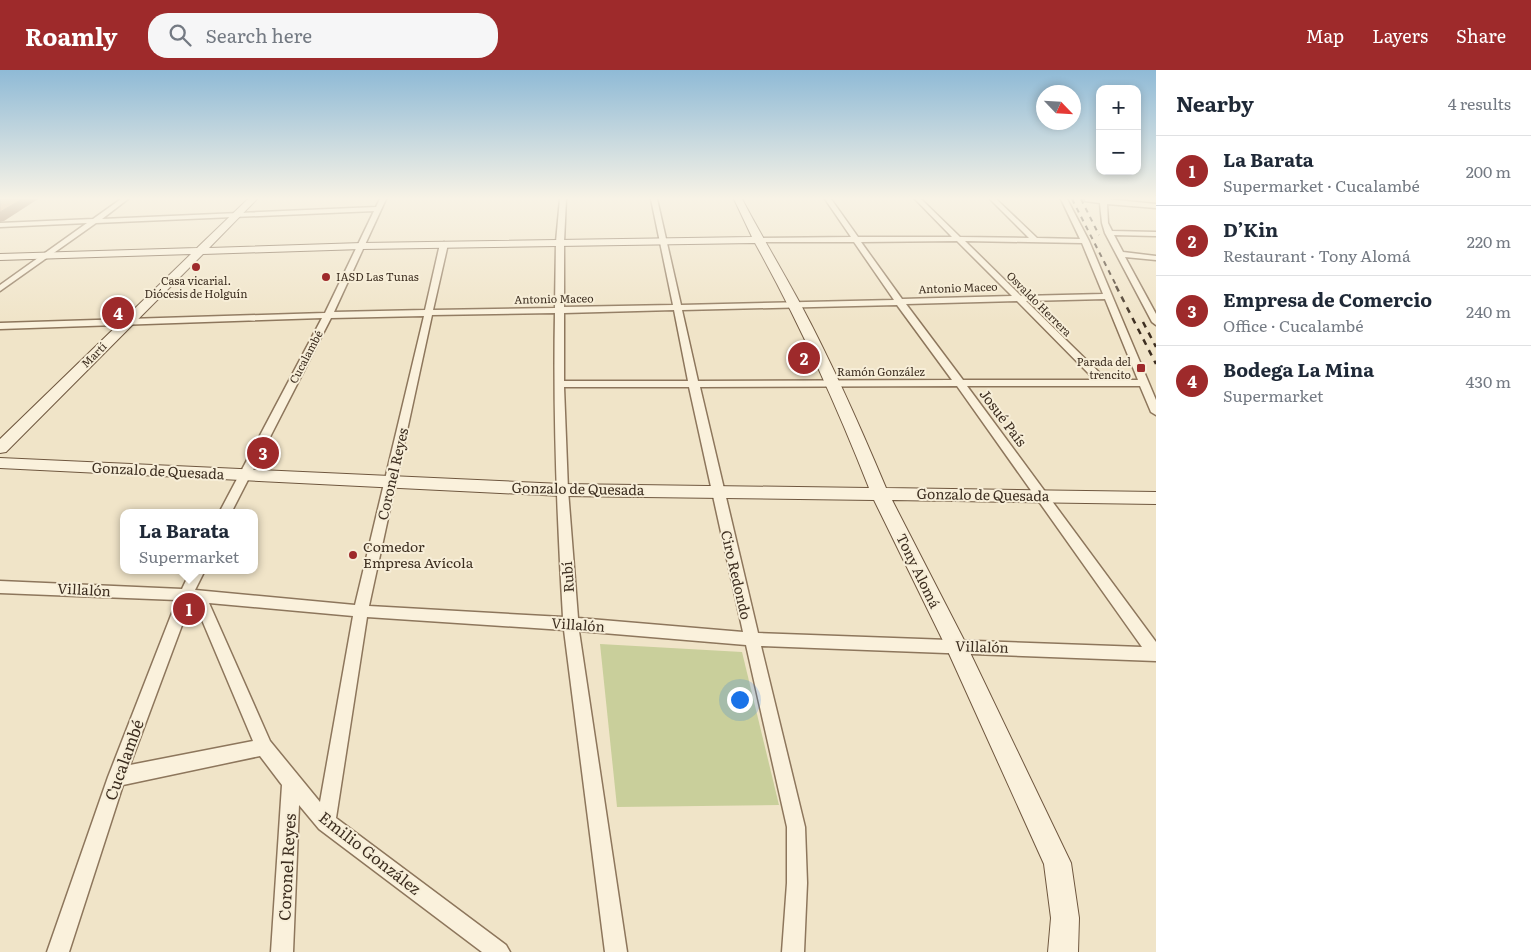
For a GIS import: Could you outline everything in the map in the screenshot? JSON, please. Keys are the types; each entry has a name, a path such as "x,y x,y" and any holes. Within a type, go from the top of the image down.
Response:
{"street":[{"path":"0,289 69,240"},
{"name":"Martí","path":"0,448 211,240"},
{"name":"Cucalambé","path":"228,509 364,240"},
{"path":"0,257 444,244 743,240"},
{"name":"Tony Alomá","path":"758,240 795,305 849,417 880,494 956,646 1057,863 1065,918 1063,952"},
{"name":"Josué País","path":"855,240 1043,496 1156,654"},
{"name":"Osvaldo Herrera","path":"959,240 1103,382"},
{"path":"1064,240 1085,241 1156,412"},
{"path":"1112,240 1152,306 1156,322"},
{"name":"Ciro Redondo","path":"664,241 717,492 796,827 797,884 793,952"},
{"name":"Rubí","path":"560,242 559,384 562,490 571,624 616,952"},
{"name":"Coronel Reyes","path":"326,822 361,611 444,244"},
{"path":"1119,254 1156,258"},
{"name":"Antonio Maceo","path":"0,326 328,315 1108,296"},
{"name":"Ramón González","path":"559,384 1143,383"},
{"name":"Gonzalo de Quesada","path":"0,463 562,490 1156,498"},
{"name":"Cucalambé","path":"58,952 117,777 193,596 197,574"},
{"name":"Villalón","path":"0,587 193,596 361,611 571,624 751,638 1156,654"},
{"name":"Emilio González","path":"193,596 264,747 291,782 326,822 500,952"},
{"path":"117,777 264,747"},
{"name":"Coronel Reyes","path":"282,952 291,782"}],"green space":[{"path":"600,644 742,652 779,805 617,807"}],"railway":[{"path":"1093,240 1117,287"},
{"path":"1116,286 1156,364"},
{"path":"1143,322 1156,347"}],"place":[{"name":"Casa vicarial. Diócesis de Holguín","path":"196,267"},
{"name":"IASD Las Tunas","path":"326,277"},
{"name":"Bodega La Mina","path":"118,313"},
{"name":"D’Kin","path":"804,358"},
{"name":"Parada del trencito","path":"1141,368"},
{"name":"Empresa de Comercio","path":"263,453"},
{"name":"Comedor Empresa Avícola","path":"353,555"},
{"name":"La Barata","path":"189,609"}]}
